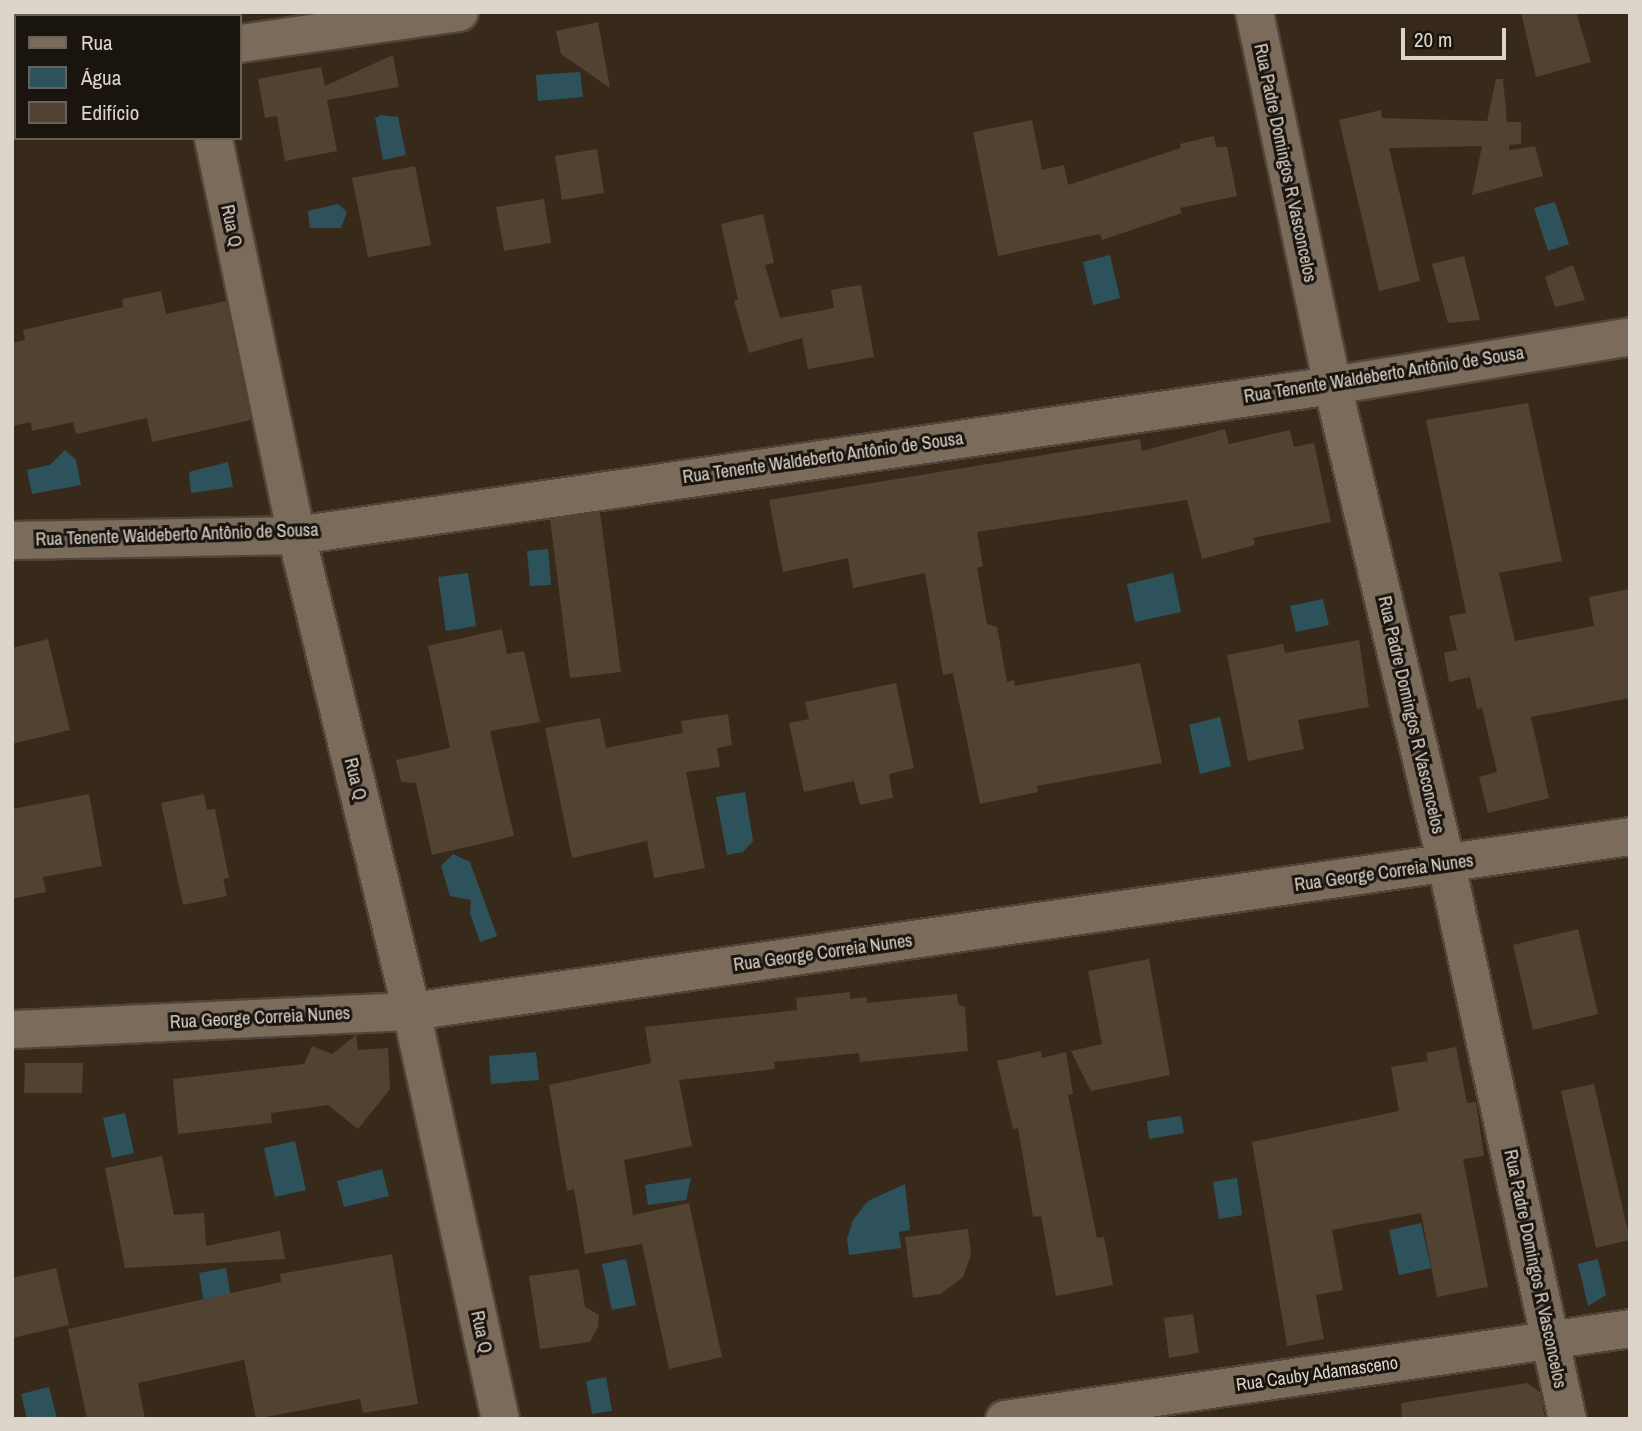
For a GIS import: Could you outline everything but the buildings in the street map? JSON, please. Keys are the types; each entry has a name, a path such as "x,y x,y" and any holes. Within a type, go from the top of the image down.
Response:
{"street":[{"path":"242,43 459,12"},
{"name":"Rua Padre Domingos R Vasconcelos","path":"1254,12 1332,385 1446,864 1567,1419"},
{"name":"Rua Q","path":"213,140 296,535 411,1011 500,1419"},
{"name":"Rua Tenente Waldeberto Antônio de Sousa","path":"12,540 296,535 1332,385 1630,336"},
{"name":"Rua George Correia Nunes","path":"12,1029 411,1011 1630,836"},
{"name":"Rua Cauby Adamasceno","path":"1004,1419 1630,1328"}],"water":[{"path":"580,72 583,97 538,101 536,75"},
{"path":"381,115 398,117 406,155 383,160 375,118"},
{"path":"1555,202 1569,244 1548,251 1534,208"},
{"path":"338,204 347,212 341,228 310,228 308,211"},
{"path":"1110,255 1120,298 1093,305 1083,262"},
{"path":"65,450 76,460 81,485 32,494 27,470 50,465"},
{"path":"228,462 233,487 191,493 189,472"},
{"path":"548,549 551,585 530,586 527,551"},
{"path":"468,573 476,626 446,631 438,577"},
{"path":"1173,573 1181,612 1135,622 1127,584"},
{"path":"1323,599 1329,625 1296,632 1290,606"},
{"path":"1220,717 1231,766 1200,774 1189,725"},
{"path":"745,792 753,841 743,852 727,855 716,797"},
{"path":"453,854 470,862 497,936 480,942 470,913 471,900 450,896 441,866"},
{"path":"536,1052 539,1080 491,1084 489,1056"},
{"path":"125,1113 134,1153 112,1158 103,1118"},
{"path":"1181,1116 1184,1133 1149,1139 1147,1121"},
{"path":"295,1141 306,1190 275,1197 264,1148"},
{"path":"382,1169 389,1196 344,1207 337,1181"},
{"path":"691,1178 686,1200 648,1205 645,1185"},
{"path":"1237,1178 1242,1215 1219,1219 1213,1182"},
{"path":"905,1184 910,1230 899,1232 901,1248 849,1255 847,1239 853,1220 868,1201"},
{"path":"1421,1223 1431,1268 1399,1275 1389,1230"},
{"path":"626,1259 636,1305 612,1310 602,1264"},
{"path":"1598,1259 1606,1295 1588,1306 1578,1264"},
{"path":"226,1268 235,1323 208,1327 199,1273"},
{"path":"606,1377 612,1411 592,1414 586,1381"},
{"path":"49,1387 57,1419 27,1419 21,1394"}]}
